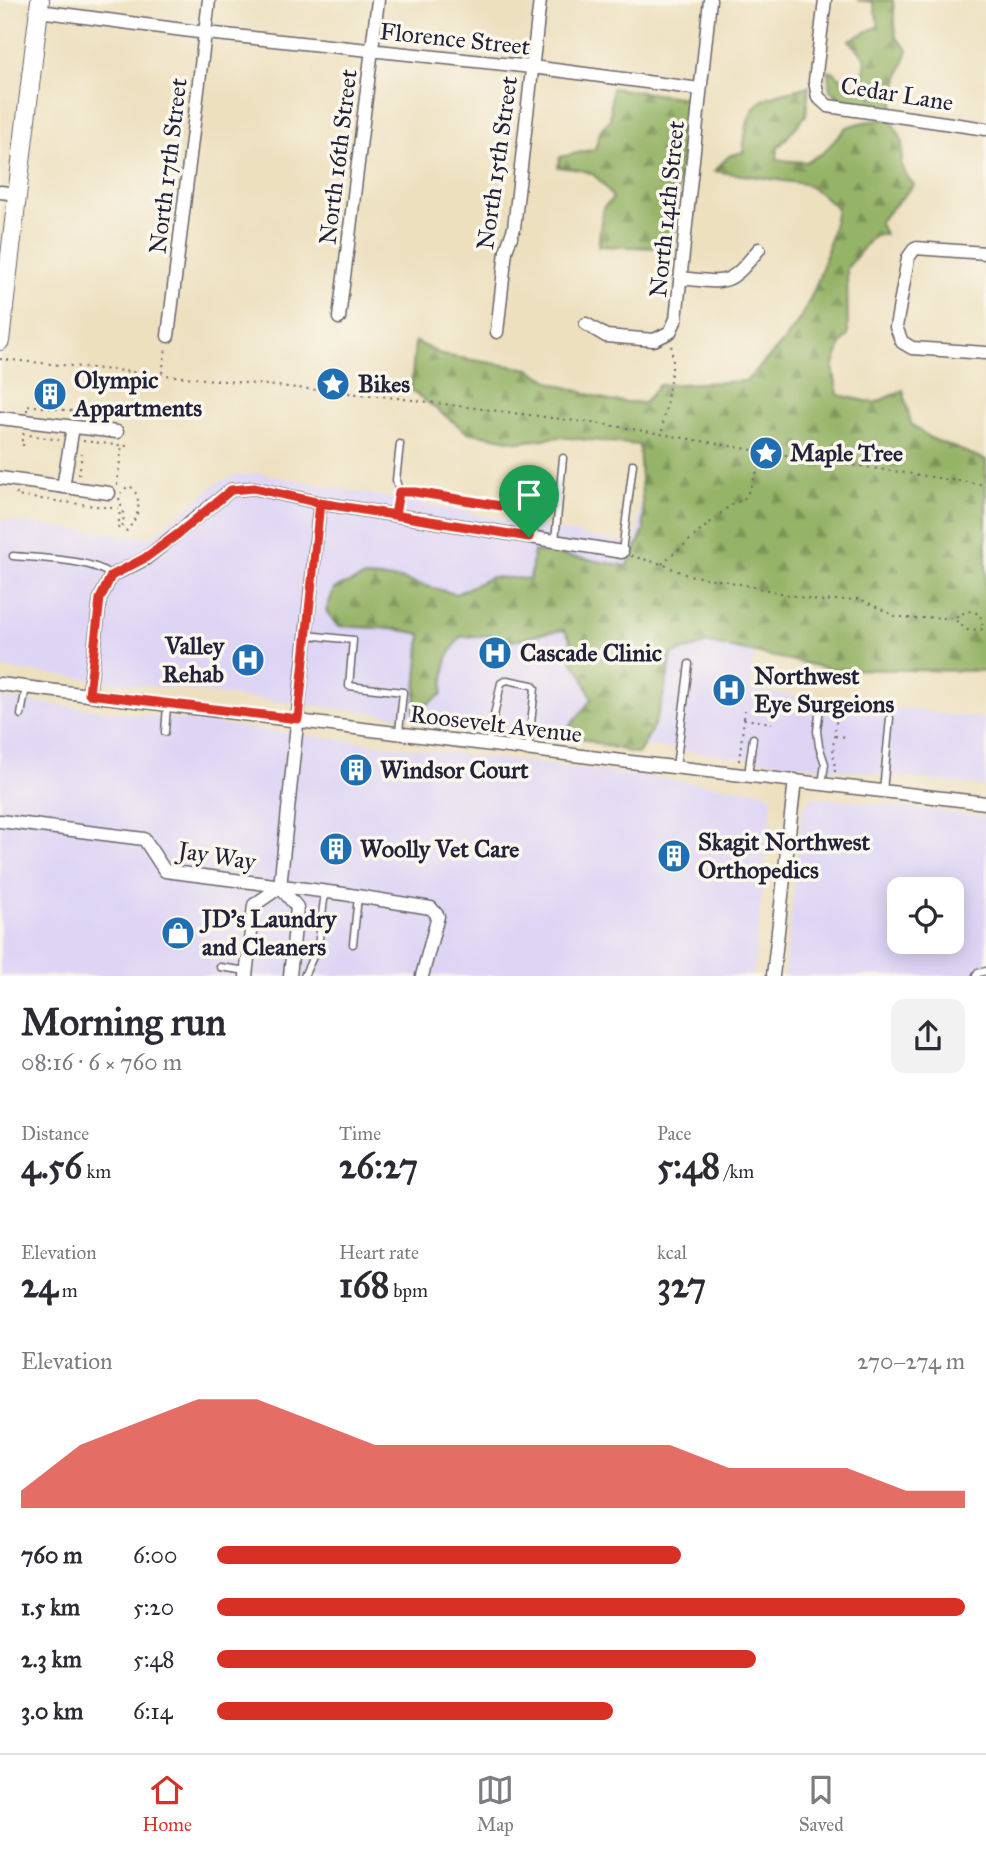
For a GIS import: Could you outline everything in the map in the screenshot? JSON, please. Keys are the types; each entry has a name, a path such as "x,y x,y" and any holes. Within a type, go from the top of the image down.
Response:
{"street":[{"name":"North 17th Street","path":"168,336 209,0"},
{"name":"North 16th Street","path":"339,318 378,0"},
{"name":"North 15th Street","path":"497,332 506,251 514,228 540,0"},
{"name":"North 14th Street","path":"586,324 606,335 654,340 670,332 677,319 710,0"},
{"name":"Cedar Lane","path":"825,0 815,80 818,97 828,106 986,129"},
{"name":"Florence Street","path":"40,5 206,33 532,67 700,89"},
{"path":"0,341 9,193 40,5"},
{"path":"986,253 915,248 908,258 896,327 902,342 912,348 986,353"},
{"path":"680,278 722,282 739,274 759,250"},
{"path":"0,418 117,432"},
{"path":"64,487 72,427"},
{"path":"0,478 114,493"},
{"path":"89,694 100,599 111,576 171,540 231,490 254,488 320,503 622,552"},
{"path":"290,976 297,907 280,887 320,503"},
{"name":"Roosevelt Avenue","path":"0,684 986,803"},
{"path":"773,976 795,780"},
{"name":"Jay Way","path":"0,821 144,839 165,871 430,908 439,916 422,976"},
{"path":"247,974 254,905 280,887"}],"lane":[{"path":"395,515 399,492 396,480 400,444"},
{"path":"555,541 564,458"},
{"path":"622,552 633,464"},
{"path":"399,492 415,492 526,510 532,518 529,537"},
{"path":"13,556 77,563 105,569 111,576"},
{"path":"307,635 353,640 349,686 403,692 399,732"},
{"path":"676,767 689,664"},
{"path":"488,744 498,692 501,683 507,680 535,688 528,749"},
{"path":"21,715 26,687"},
{"path":"164,732 167,704"},
{"path":"820,707 817,731 825,764 822,784"},
{"path":"883,791 890,718"},
{"path":"748,775 753,738"},
{"path":"304,976 318,946 325,892"},
{"path":"353,944 358,897"},
{"path":"250,946 292,951"},
{"path":"220,967 247,974"},
{"path":"976,976 986,971"}],"path":[{"path":"662,433 673,362 670,332"},
{"path":"162,374 168,336"},
{"path":"0,359 389,397 662,433 765,452 986,485"},
{"path":"24,446 21,445 23,434 59,439 58,450"},
{"path":"40,441 41,436"},
{"path":"75,440 127,446"},
{"path":"114,493 118,485 122,445"},
{"path":"662,564 727,508 746,497 765,452"},
{"path":"78,480 81,454"},
{"path":"18,485 16,496 120,509 118,531"},
{"path":"128,486 133,488 139,504 138,514 127,531 122,528 125,518 114,493 128,486"},
{"path":"622,552 687,575 726,580 818,601 860,599 895,616 954,619 967,630 984,629 980,614 968,611 954,619"},
{"path":"835,773 834,736 838,708"},
{"path":"744,719 745,710"},
{"path":"834,736 849,737"}],"shaded area":[{"path":"647,448 774,465 750,690 986,719 986,787 0,668 0,520 150,538 216,484 233,476 259,473 636,545"},
{"path":"0,698 761,791 770,795 772,804 753,976 0,976"},
{"path":"817,797 986,817 986,976 784,976 802,813 808,800"}],"green space":[{"path":"857,0 893,0 896,37 908,50 892,110 840,99 830,90 828,71 834,72 848,85 862,86 866,58 849,40 879,26 873,2"},
{"path":"809,86 806,115 778,148 777,160 806,162 823,153 847,127 864,122 889,119 901,138 902,166 914,185 879,222 885,234 872,237 847,268 848,335 833,367 838,395 875,403 903,390 911,424 930,438 986,460 986,671 832,669 709,643 672,654 657,718 638,754 565,732 592,699 581,673 570,658 571,640 564,630 513,641 491,635 460,637 447,658 442,694 414,714 421,634 395,629 338,626 326,611 334,589 364,577 400,579 456,594 491,577 530,579 534,551 627,566 644,531 639,445 559,437 520,442 467,432 411,390 415,341 442,355 529,369 553,383 610,401 644,403 659,385 746,381 783,342 804,312 819,278 837,208 805,184 714,171 729,156 743,152 749,120 759,103 778,94"},
{"path":"612,88 687,98 673,233 663,248 598,246 603,208 613,198 601,181 590,173 558,167 560,157 595,149 601,129 610,120"}],"place":[{"name":"Bikes","path":"333,384"},
{"name":"Olympic Appartments","path":"50,394"},
{"name":"Maple Tree","path":"766,453"},
{"name":"Cascade Clinic","path":"495,653"},
{"name":"Valley Rehab","path":"248,660"},
{"name":"Northwest Eye Surgeions","path":"729,690"},
{"name":"Windsor Court","path":"356,770"},
{"name":"Woolly Vet Care","path":"336,849"},
{"name":"Skagit Northwest Orthopedics","path":"674,856"},
{"name":"JD’s Laundry and Cleaners","path":"178,933"}],"route":[{"path":"529,537 320,503 254,488 231,490 145,558 111,576 100,599 89,694 298,719 320,503 395,515 397,496 403,491 526,510 532,518 529,537"}]}
